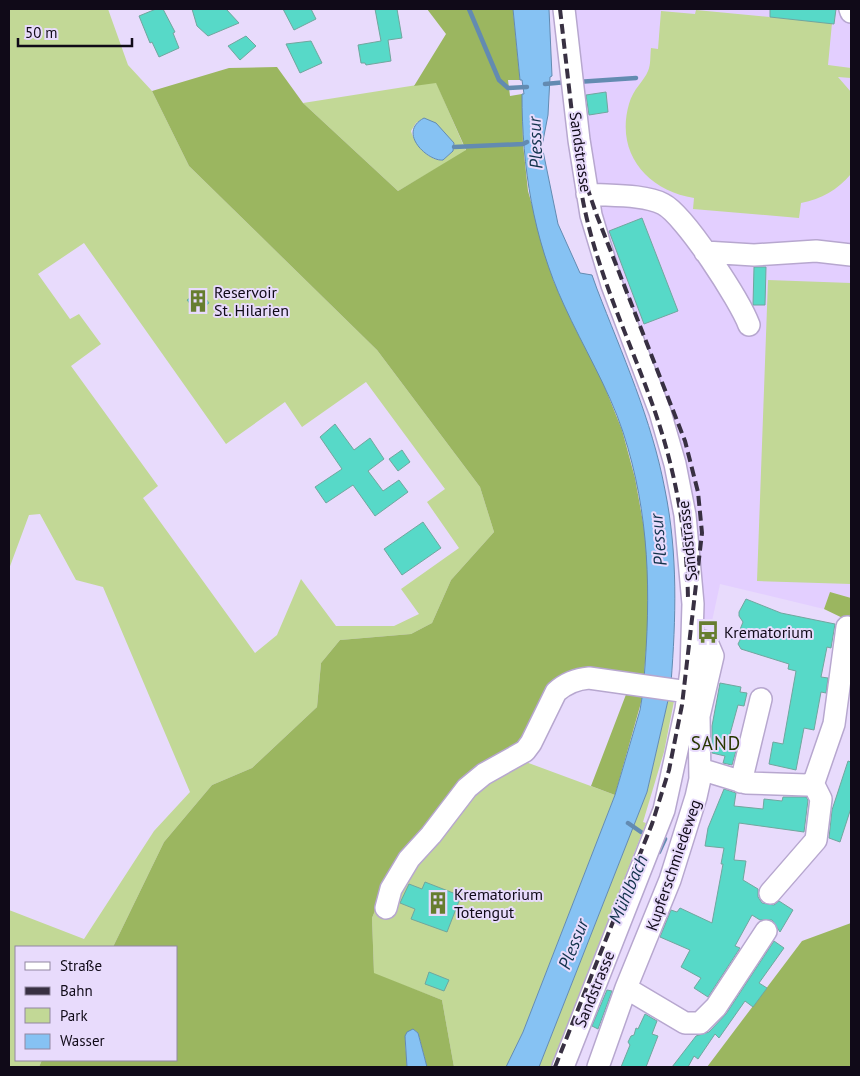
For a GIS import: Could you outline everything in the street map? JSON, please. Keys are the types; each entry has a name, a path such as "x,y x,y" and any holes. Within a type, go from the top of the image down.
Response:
{"street":[{"name":"Sandstrasse","path":"563,1067 662,818 682,732 682,691 692,638 690,563 685,515 675,464 660,412 604,262 587,194 564,9"},
{"path":"587,194 648,199 664,204 705,252 730,289 749,325"},
{"path":"705,252 754,255 816,251 851,255"},
{"path":"770,893 816,840 821,799 813,783 833,731 847,626"},
{"name":"Kupferschmiedeweg","path":"598,1067 626,988 676,864 696,797 700,769 698,740 700,710 713,654 707,642 692,638"},
{"path":"386,908 393,883 413,854 431,835 460,795 472,783 525,751 531,743 556,692 574,680 583,678 682,691"},
{"path":"740,782 761,699"},
{"path":"700,769 740,782 764,785 808,785 813,783"},
{"path":"626,988 685,1023 700,1023 716,1007 766,931"}],"shaded area":[{"path":"566,9 851,9 851,598 830,592 824,609 720,584 712,621 701,622 696,562 598,222 601,204"}],"green space":[{"path":"9,9 108,9 128,65 152,91 189,166 377,350 480,487 494,532 451,580 432,623 411,634 340,640 321,663 317,707 252,768 212,785 164,842 113,946 15,946 15,1061 42,1061 39,1067 9,1067 9,910 84,939 154,831 190,792 103,587 76,580 40,514 29,515 9,569","holes":["84,243 226,444 285,402 302,427 366,382 445,489 427,502 459,548 401,589 419,614 394,626 336,626 301,579 277,635 255,653 143,498 158,486 71,366 101,344 79,314 70,319 38,274"]},
{"path":"427,9 513,9 520,80 508,80 510,96 522,94 523,144 528,191 554,282 602,380 622,430 635,478 646,539 649,583 648,626 642,699 615,795 591,786 630,684 574,680 531,743 393,867 372,918 374,973 442,1000 454,1067 427,1067 418,1033 413,1029 405,1039 407,1067 39,1067 42,1061 178,1061 178,946 113,946 164,842 212,785 252,768 317,707 321,663 340,640 411,634 432,623 451,580 494,532 480,487 377,350 189,166 152,91 229,68 277,67 303,103 398,191 466,150 436,83 414,86 446,34"},
{"path":"696,10 832,23 828,65 851,68 851,78 838,77 851,92 851,174 829,193 801,203 799,218 693,209 694,198 677,194 649,178 631,153 627,138 626,122 629,104 633,94 648,71 651,48 658,49 661,11 695,14"},
{"path":"436,82 466,151 398,191 303,103","holes":["424,118 454,143 453,151 443,160 438,160 423,151 415,141 411,131 416,123"]},
{"path":"768,280 851,283 851,584 757,581"},
{"path":"830,592 851,598 851,622 824,609"},
{"path":"669,696 675,696 664,752 643,822 646,823 551,1067 539,1067 647,792"},
{"path":"515,758 615,795 523,1032 506,1067 454,1067 442,1000 374,974 372,918 393,867"},
{"path":"851,923 851,1067 707,1067 802,941"}],"water":[{"name":"Plessur","path":"513,9 549,9 552,76 550,77 548,115 542,146 558,224 580,273 592,275 636,388 659,464 669,514 674,562 675,610 671,683 644,679 648,585 646,554 639,494 623,432 610,399 553,280 537,228 531,202 524,148 522,94 524,94 522,80 520,80"},
{"path":"424,118 436,123 454,143 453,151 443,160 423,152 414,138 413,131 416,124"},
{"name":"Plessur","path":"643,692 669,696 647,792 539,1067 506,1067 523,1032 615,795 640,710"},
{"path":"413,1029 418,1033 427,1067 407,1067 405,1036 407,1032"}],"building":[{"path":"156,9 163,9 175,32 173,33 179,48 159,57 152,42 150,43 139,16"},
{"path":"192,9 226,9 239,23 208,36 197,26"},
{"path":"283,9 311,9 316,19 294,30"},
{"path":"375,9 397,9 402,38 388,40 391,61 366,65 361,63 358,45 381,41"},
{"path":"770,9 836,9 834,24 770,17"},
{"path":"246,36 256,46 240,60 228,46"},
{"path":"311,41 322,63 300,73 286,44"},
{"path":"606,92 608,112 589,115 586,95"},
{"path":"642,218 678,311 644,324 609,231"},
{"path":"754,267 766,267 765,305 753,305"},
{"name":"Reservoir St. Hilarien","path":"200,291 209,303 197,312 187,300"},
{"path":"335,424 354,450 370,438 384,459 368,471 383,491 399,480 408,492 375,516 353,485 326,503 315,487 342,469 320,437"},
{"path":"402,450 410,462 398,471 389,459"},
{"path":"423,522 441,548 402,575 384,549"},
{"path":"746,599 781,613 835,624 831,648 827,647 821,677 828,678 826,693 821,692 814,730 804,728 796,770 769,764 773,742 783,744 796,671 788,669 789,664 741,649 738,644 742,636 739,632 743,622 739,612"},
{"path":"720,683 741,687 740,692 747,693 744,706 738,705 727,745 737,747 732,765 723,763 725,756 712,753 712,726"},
{"path":"848,761 851,762 851,808 840,842 829,838 832,810"},
{"path":"724,789 736,793 734,806 763,809 764,799 782,801 783,797 806,797 808,800 804,832 739,823 734,860 746,861 743,880 758,889 758,897 762,903 774,905 779,901 793,910 780,932 772,920 760,920 752,915 735,946 740,948 708,997 694,988 701,978 681,967 690,950 660,937 671,910 677,912 680,908 712,923 723,864 721,864 724,848 705,846 708,828"},
{"name":"Krematorium Totengut","path":"425,882 461,896 447,932 411,919 415,909 400,903 409,884 422,889"},
{"path":"774,941 784,948 759,983 767,988 753,1007 745,1001 719,1038 715,1034 698,1059 694,1056 688,1067 672,1067 696,1036 709,1032 726,1014"},
{"path":"429,972 449,980 444,991 425,984"},
{"path":"607,990 612,991 598,1029 592,1026"},
{"path":"645,1014 657,1021 652,1034 658,1036 646,1067 621,1067 630,1045 628,1042 631,1036 634,1035 636,1028 638,1029"}],"waterway":[{"path":"469,9 499,80 508,88 527,87"},
{"path":"577,82 636,78"},
{"path":"545,84 567,82"},
{"name":"Plessur","path":"454,147 523,144 527,142"},
{"name":"Mühlbach","path":"628,823 641,832"},
{"name":"Mühlbach","path":"659,852 665,839"}],"railway":[{"path":"560,9 574,131"},
{"path":"555,1067 652,824 669,770 682,705 702,533 698,492 685,441 597,216 583,175 573,123"},
{"path":"580,183 585,212 601,268 653,406 668,453 682,525 688,599"}],"place":[{"name":"Reservoir St. Hilarien","path":"198,301"},
{"name":"Krematorium","path":"708,632"},
{"name":"Krematorium Totengut","path":"438,903"}],"district":[{"name":"SAND","path":"716,743"}]}
